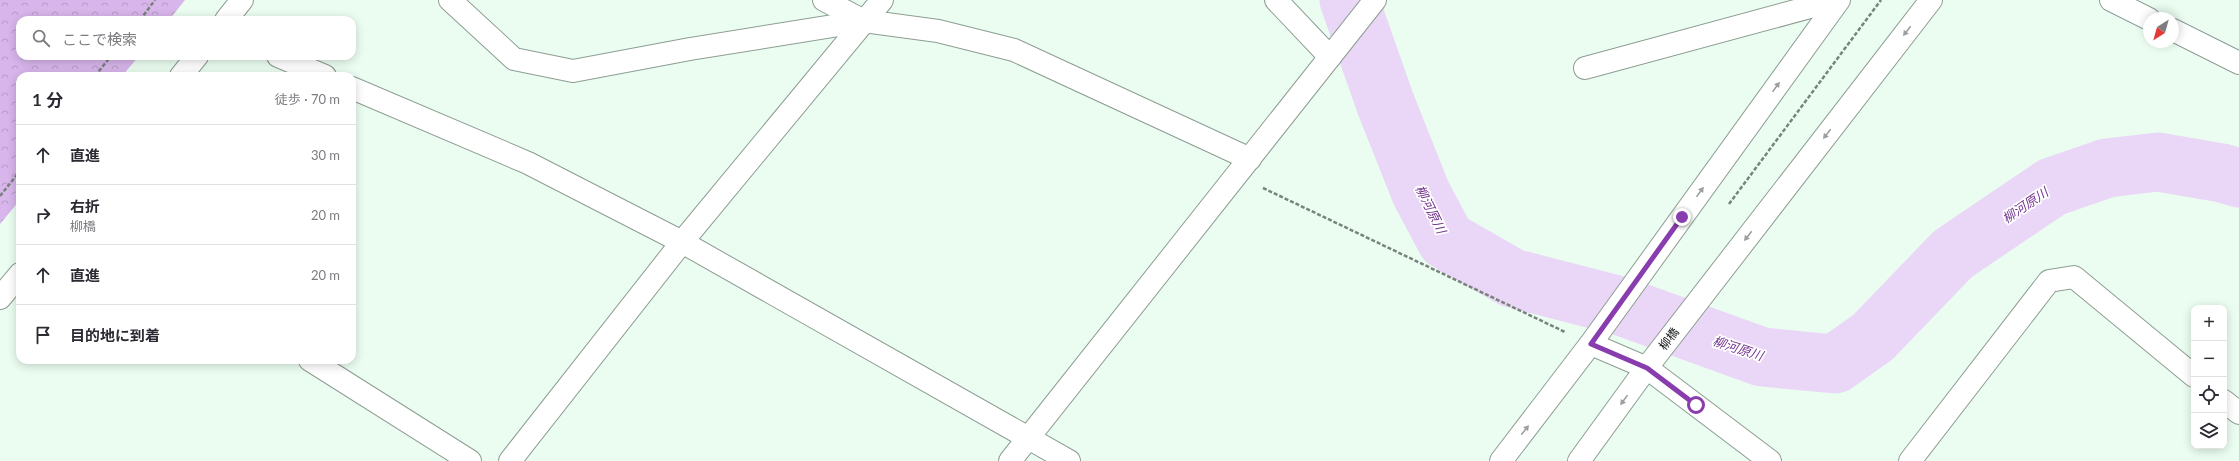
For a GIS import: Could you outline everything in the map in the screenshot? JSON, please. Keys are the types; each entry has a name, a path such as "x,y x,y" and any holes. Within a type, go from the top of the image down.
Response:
{"street":[{"path":"229,16 242,0"},
{"path":"450,0 514,59 573,71 690,49 864,21 938,31 1014,50 1244,167"},
{"path":"824,0 864,21"},
{"path":"510,461 682,242 882,0"},
{"path":"1276,0 1330,57"},
{"path":"1585,68 1838,0"},
{"path":"1501,461 1591,343 1838,0"},
{"path":"2111,0 2143,16"},
{"name":"柳橋","path":"1579,461 1648,367 1927,1"},
{"path":"1010,461 1371,5"},
{"path":"2179,33 2236,57"},
{"path":"184,72 194,60"},
{"path":"287,60 316,72"},
{"path":"356,90 528,163 682,242 1069,461"},
{"path":"1910,461 2049,280 2074,277 2191,374"},
{"path":"0,298 16,279"},
{"path":"1591,343 1648,367 1770,461"},
{"path":"316,364 470,461"},
{"path":"2227,403 2239,413"}],"path":[{"path":"143,16 156,0"},
{"path":"1724,211 1881,0"},
{"path":"98,72 108,60"},
{"path":"1244,167 1591,343"},
{"path":"0,196 16,176"}],"green space":[{"path":"0,0 185,0 172,16 16,16 16,60 136,60 125,72 16,72 16,205 0,224"}],"waterway":[{"name":"柳河原川","path":"1349,0 1386,105 1421,193 1446,240 1512,278 1621,306 1762,357 1835,364 1873,337 1953,254 2052,187 2107,168 2158,162 2222,173 2239,178"}],"route":[{"path":"1682,217 1591,344 1647,368 1696,405"}]}
